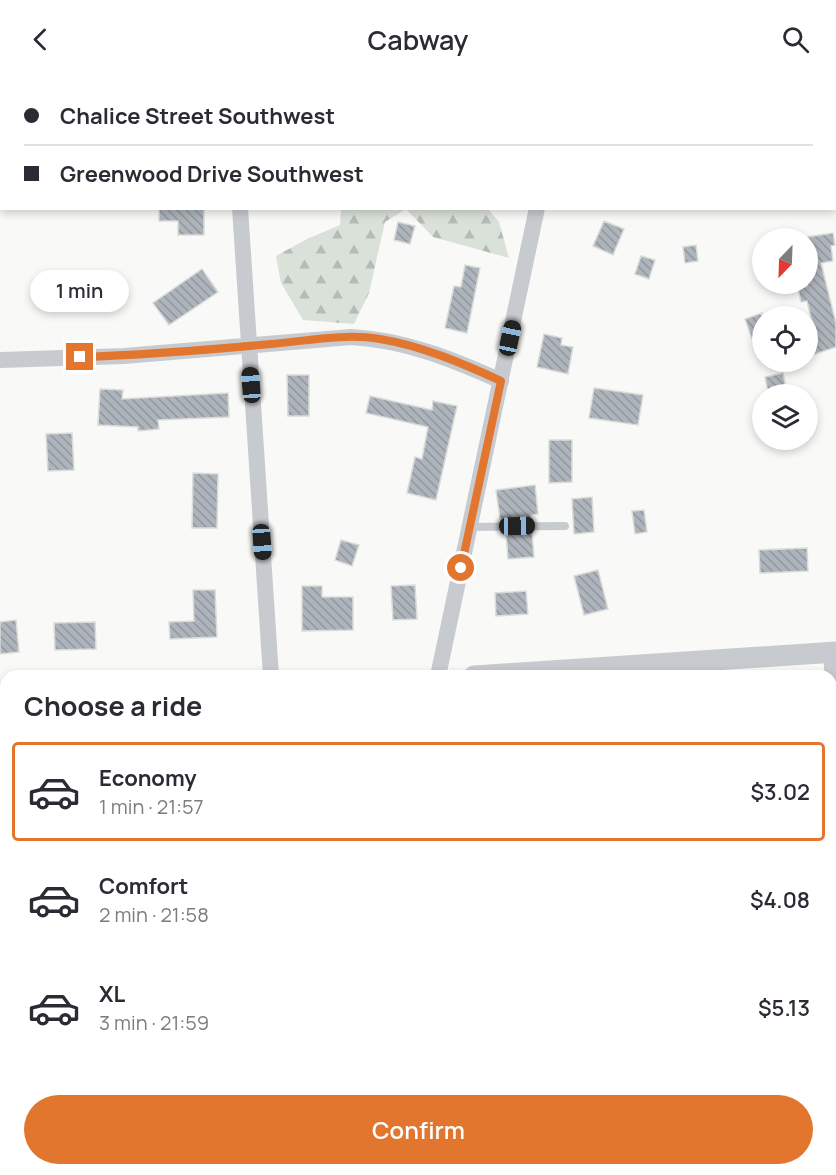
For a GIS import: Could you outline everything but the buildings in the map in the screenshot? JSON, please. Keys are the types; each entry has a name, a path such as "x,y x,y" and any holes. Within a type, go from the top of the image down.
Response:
{"street":[{"path":"240,210 271,670"},
{"path":"439,670 537,210"},
{"path":"0,360 124,356 351,337 379,339 419,348 464,364 501,381"},
{"path":"643,670 833,652 834,670"}],"lane":[{"path":"470,527 565,526"}],"green space":[{"path":"341,210 404,210 385,222 369,293 354,324 303,320 281,283 276,256 340,225"},
{"path":"407,210 489,210 499,222 509,258 433,237"}],"route":[{"path":"80,357 124,356 351,337 379,339 419,348 464,364 501,381 461,568"}]}
